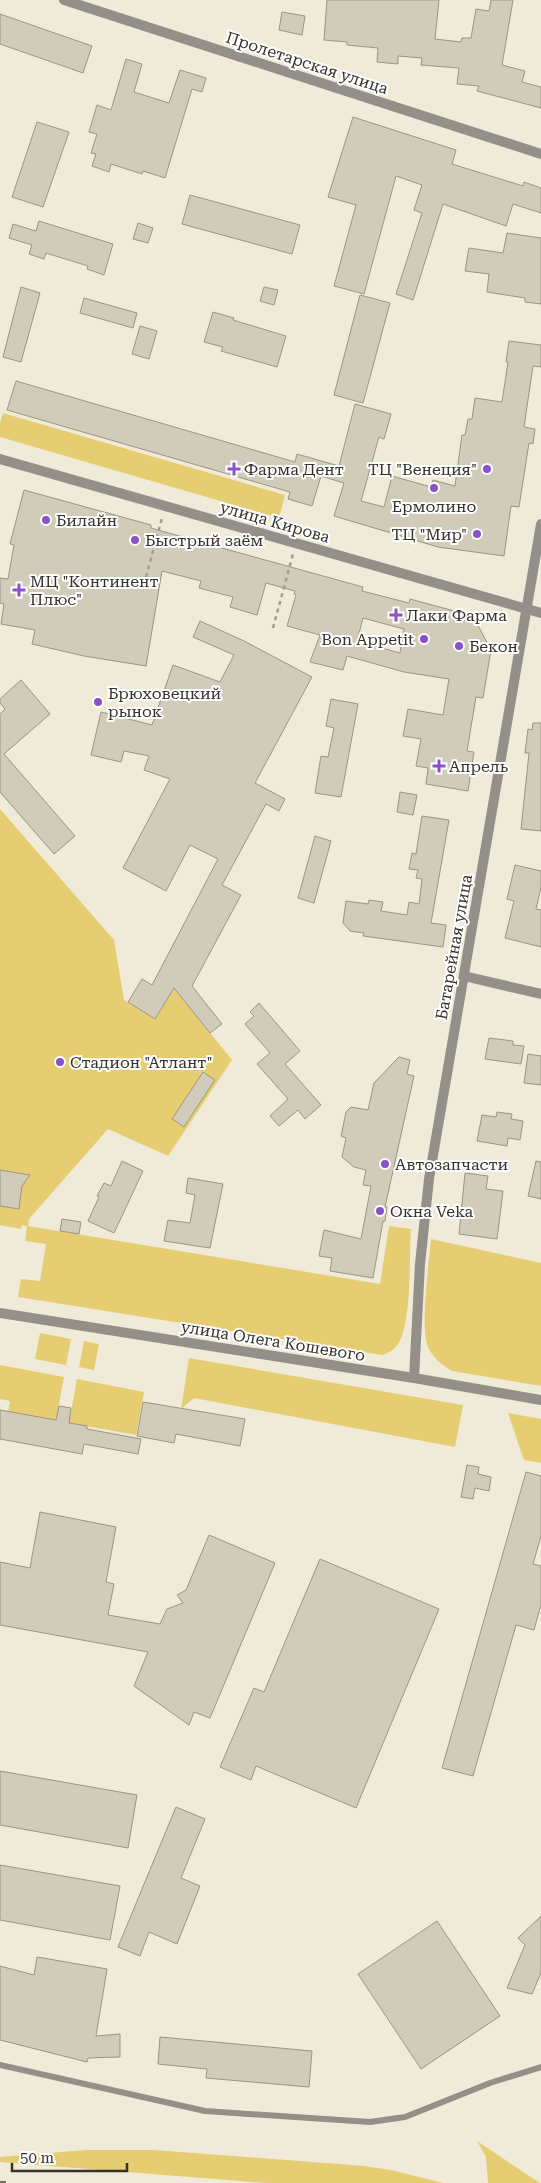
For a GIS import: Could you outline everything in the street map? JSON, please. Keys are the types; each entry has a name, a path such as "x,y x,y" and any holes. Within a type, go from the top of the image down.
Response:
{"street":[{"name":"Пролетарская улица","path":"64,0 541,154"},
{"name":"улица Кирова","path":"0,459 541,613"},
{"name":"Батарейная улица","path":"414,1378 425,1206 541,524"},
{"path":"464,976 541,994"},
{"name":"улица Олега Кошевого","path":"0,1313 414,1378 541,1400"}],"lane":[{"path":"0,2065 205,2111 370,2122 406,2117 490,2083 541,2067"}],"path":[{"path":"146,577 165,506"},
{"path":"273,628 296,544"}],"shaded area":[{"path":"3,413 285,495 279,518 0,437 0,423"},
{"path":"0,809 114,940 124,1000 155,1019 174,988 232,1060 168,1156 108,1129 29,1219 28,1226 380,1284 389,1226 411,1229 406,1321 398,1344 391,1351 382,1355 18,1297 21,1279 40,1281 46,1244 25,1241 27,1226 22,1225 21,1229 0,1225"},
{"path":"431,1239 541,1263 541,1386 452,1371 432,1355 428,1347 425,1326"},
{"path":"40,1333 71,1339 66,1365 35,1359"},
{"path":"84,1341 99,1344 94,1370 79,1367"},
{"path":"189,1358 463,1405 455,1447 194,1398 181,1409"},
{"path":"0,1365 64,1377 56,1420 8,1412 10,1401 0,1399"},
{"path":"77,1379 144,1392 136,1435 69,1423"},
{"path":"508,1413 541,1419 541,1463 524,1460"},
{"path":"477,2141 540,2183 488,2183 486,2157"},
{"path":"86,2150 154,2150 364,2166 391,2170 443,2183 267,2183 0,2162 0,2157"}],"building":[{"path":"327,0 439,0 435,39 461,42 462,38 471,38 476,9 489,11 491,0 513,0 502,65 525,71 522,82 541,87 541,108 477,91 479,86 457,84 459,68 421,65 422,58 398,56 398,64 377,62 378,48 347,45 347,42 324,40"},
{"path":"282,12 305,16 302,35 279,30"},
{"path":"0,14 92,46 83,73 0,44"},
{"path":"126,59 142,64 134,92 169,103 180,70 206,78 202,92 192,89 165,178 143,171 142,174 111,164 109,172 92,166 96,154 91,153 97,134 89,132 97,105 111,110"},
{"path":"353,117 456,150 452,164 523,186 524,182 541,188 541,213 513,204 506,226 443,204 413,300 396,294 422,213 414,210 422,185 396,176 364,294 334,286 356,205 328,197"},
{"path":"37,122 69,132 43,207 12,197"},
{"path":"190,195 300,225 292,254 182,224"},
{"path":"39,221 113,244 104,275 87,269 88,266 46,253 44,259 29,254 32,245 9,238 13,224 36,231"},
{"path":"138,223 153,228 148,243 133,239"},
{"path":"507,233 541,238 541,304 525,302 525,298 487,292 489,274 465,271 469,248 503,253"},
{"path":"21,287 40,293 21,362 3,357"},
{"path":"264,287 278,290 274,305 260,301"},
{"path":"360,295 390,303 363,403 334,395"},
{"path":"84,298 137,313 133,328 80,313"},
{"path":"213,312 286,336 277,367 221,351 223,347 204,342"},
{"path":"140,326 157,331 149,359 132,354"},
{"path":"509,341 541,345 541,367 533,366 524,427 535,429 533,444 529,443 519,507 511,506 504,556 438,547 334,516 344,483 321,476 312,506 288,499 290,492 7,410 16,381 295,462 297,454 339,466 355,404 391,414 384,439 379,437 361,501 384,507 392,476 431,487 433,480 455,486 462,435 465,435 468,419 472,419 475,398 502,402"},
{"path":"24,490 151,525 151,528 363,587 362,591 409,603 410,599 473,616 491,650 483,698 476,697 467,751 474,752 468,791 426,784 428,768 416,766 421,739 403,736 408,709 443,715 449,679 404,672 347,656 343,670 310,662 320,635 287,626 296,595 294,594 295,591 266,583 257,615 230,607 233,597 199,588 201,581 162,571 146,666 84,656 32,644 35,630 1,624 4,604 0,603 0,578 8,579 14,545 10,544","holes":["363,618 404,629 400,653 357,641"]},
{"path":"200,621 244,641 312,677 255,783 285,799 279,811 266,804 222,885 241,895 192,986 222,1024 210,1033 174,988 155,1019 128,1002 142,979 152,985 218,859 190,845 166,891 123,868 170,779 144,770 149,756 124,751 121,762 91,755 101,712 152,725 173,665 220,682 234,655 193,637"},
{"path":"21,680 50,714 4,754 75,836 54,854 0,792 0,714 5,709 0,703 0,699"},
{"path":"331,699 358,704 341,797 315,793 321,756 328,757 334,728 326,726"},
{"path":"533,723 541,723 541,831 521,829 529,753 525,753 528,729 532,730"},
{"path":"400,792 417,795 413,815 397,812"},
{"path":"422,816 449,820 431,923 446,925 443,947 363,936 364,933 350,931 343,923 346,901 368,904 369,900 383,902 381,911 407,915 409,902 419,904 422,879 416,878 418,870 409,869 412,853 416,854"},
{"path":"315,836 331,841 314,903 298,898"},
{"path":"515,865 541,871 541,887 536,909 541,910 541,947 505,938 514,901 507,899"},
{"path":"259,1003 300,1051 285,1064 321,1105 305,1119 298,1110 279,1126 270,1116 288,1099 257,1064 270,1053 245,1024 254,1016 250,1012"},
{"path":"489,1038 513,1041 513,1045 524,1046 521,1064 485,1059"},
{"path":"528,1054 541,1056 541,1085 524,1083"},
{"path":"399,1057 410,1060 407,1074 414,1076 385,1207 387,1207 385,1221 383,1221 373,1278 330,1271 332,1258 319,1256 324,1230 361,1239 371,1186 363,1185 366,1170 354,1167 342,1157 346,1138 341,1136 346,1112 351,1107 368,1110 374,1083"},
{"path":"203,1072 215,1080 184,1127 172,1119"},
{"path":"497,1112 512,1114 511,1119 523,1121 520,1140 508,1138 507,1146 477,1141 482,1115 496,1117"},
{"path":"122,1161 143,1171 114,1233 88,1221 104,1183 111,1186"},
{"path":"536,1161 541,1162 541,1199 528,1196"},
{"path":"0,1170 30,1175 22,1186 19,1209 0,1206"},
{"path":"465,1173 488,1176 486,1189 503,1191 497,1239 459,1234"},
{"path":"188,1178 223,1184 210,1248 164,1241 168,1220 190,1223 195,1195 186,1193"},
{"path":"62,1219 81,1222 79,1234 60,1231"},
{"path":"143,1402 245,1419 240,1446 176,1434 174,1443 137,1436"},
{"path":"59,1406 71,1408 69,1423 87,1426 87,1429 141,1439 138,1454 84,1444 82,1454 0,1439 0,1410 56,1420"},
{"path":"467,1465 479,1467 478,1474 491,1477 489,1491 475,1488 473,1499 461,1497"},
{"path":"526,1472 541,1476 541,1536 533,1564 541,1566 541,1605 534,1630 516,1625 473,1776 442,1768"},
{"path":"40,1512 116,1527 106,1582 114,1584 108,1615 160,1624 167,1609 183,1603 177,1595 186,1590 209,1535 275,1563 210,1718 194,1712 189,1725 134,1686 148,1652 0,1625 0,1562 30,1568"},
{"path":"320,1559 439,1609 356,1808 256,1766 251,1780 220,1767 254,1688 264,1692"},
{"path":"0,1771 137,1795 128,1848 0,1825"},
{"path":"176,1807 205,1819 181,1878 200,1886 177,1944 149,1932 140,1956 118,1947"},
{"path":"0,1865 120,1886 110,1940 0,1920"},
{"path":"541,1916 541,1973 532,1994 507,1988 525,1945 518,1938"},
{"path":"437,1921 500,2016 421,2069 358,1974"},
{"path":"37,1957 107,1969 96,2036 120,2034 120,2057 88,2058 87,2062 0,2040 0,1966 34,1975"},
{"path":"160,2037 312,2051 309,2087 206,2078 207,2069 158,2064"}],"railway":[{"path":"0,2183 6,2183"}],"place":[{"name":"Фарма Дент","path":"234,469"},
{"name":"ТЦ \"Венеция\"","path":"487,469"},
{"name":"Ермолино","path":"434,488"},
{"name":"Билайн","path":"46,520"},
{"name":"ТЦ \"Мир\"","path":"477,534"},
{"name":"Быстрый заём","path":"135,540"},
{"name":"МЦ \"Континент Плюс\"","path":"19,590"},
{"name":"Лаки Фарма","path":"396,615"},
{"name":"Bon Appetit","path":"424,639"},
{"name":"Бекон","path":"459,646"},
{"name":"Брюховецкий рынок","path":"98,702"},
{"name":"Апрель","path":"439,766"},
{"name":"Стадион \"Атлант\"","path":"60,1062"},
{"name":"Автозапчасти","path":"385,1164"},
{"name":"Окна Veka","path":"380,1211"}]}
